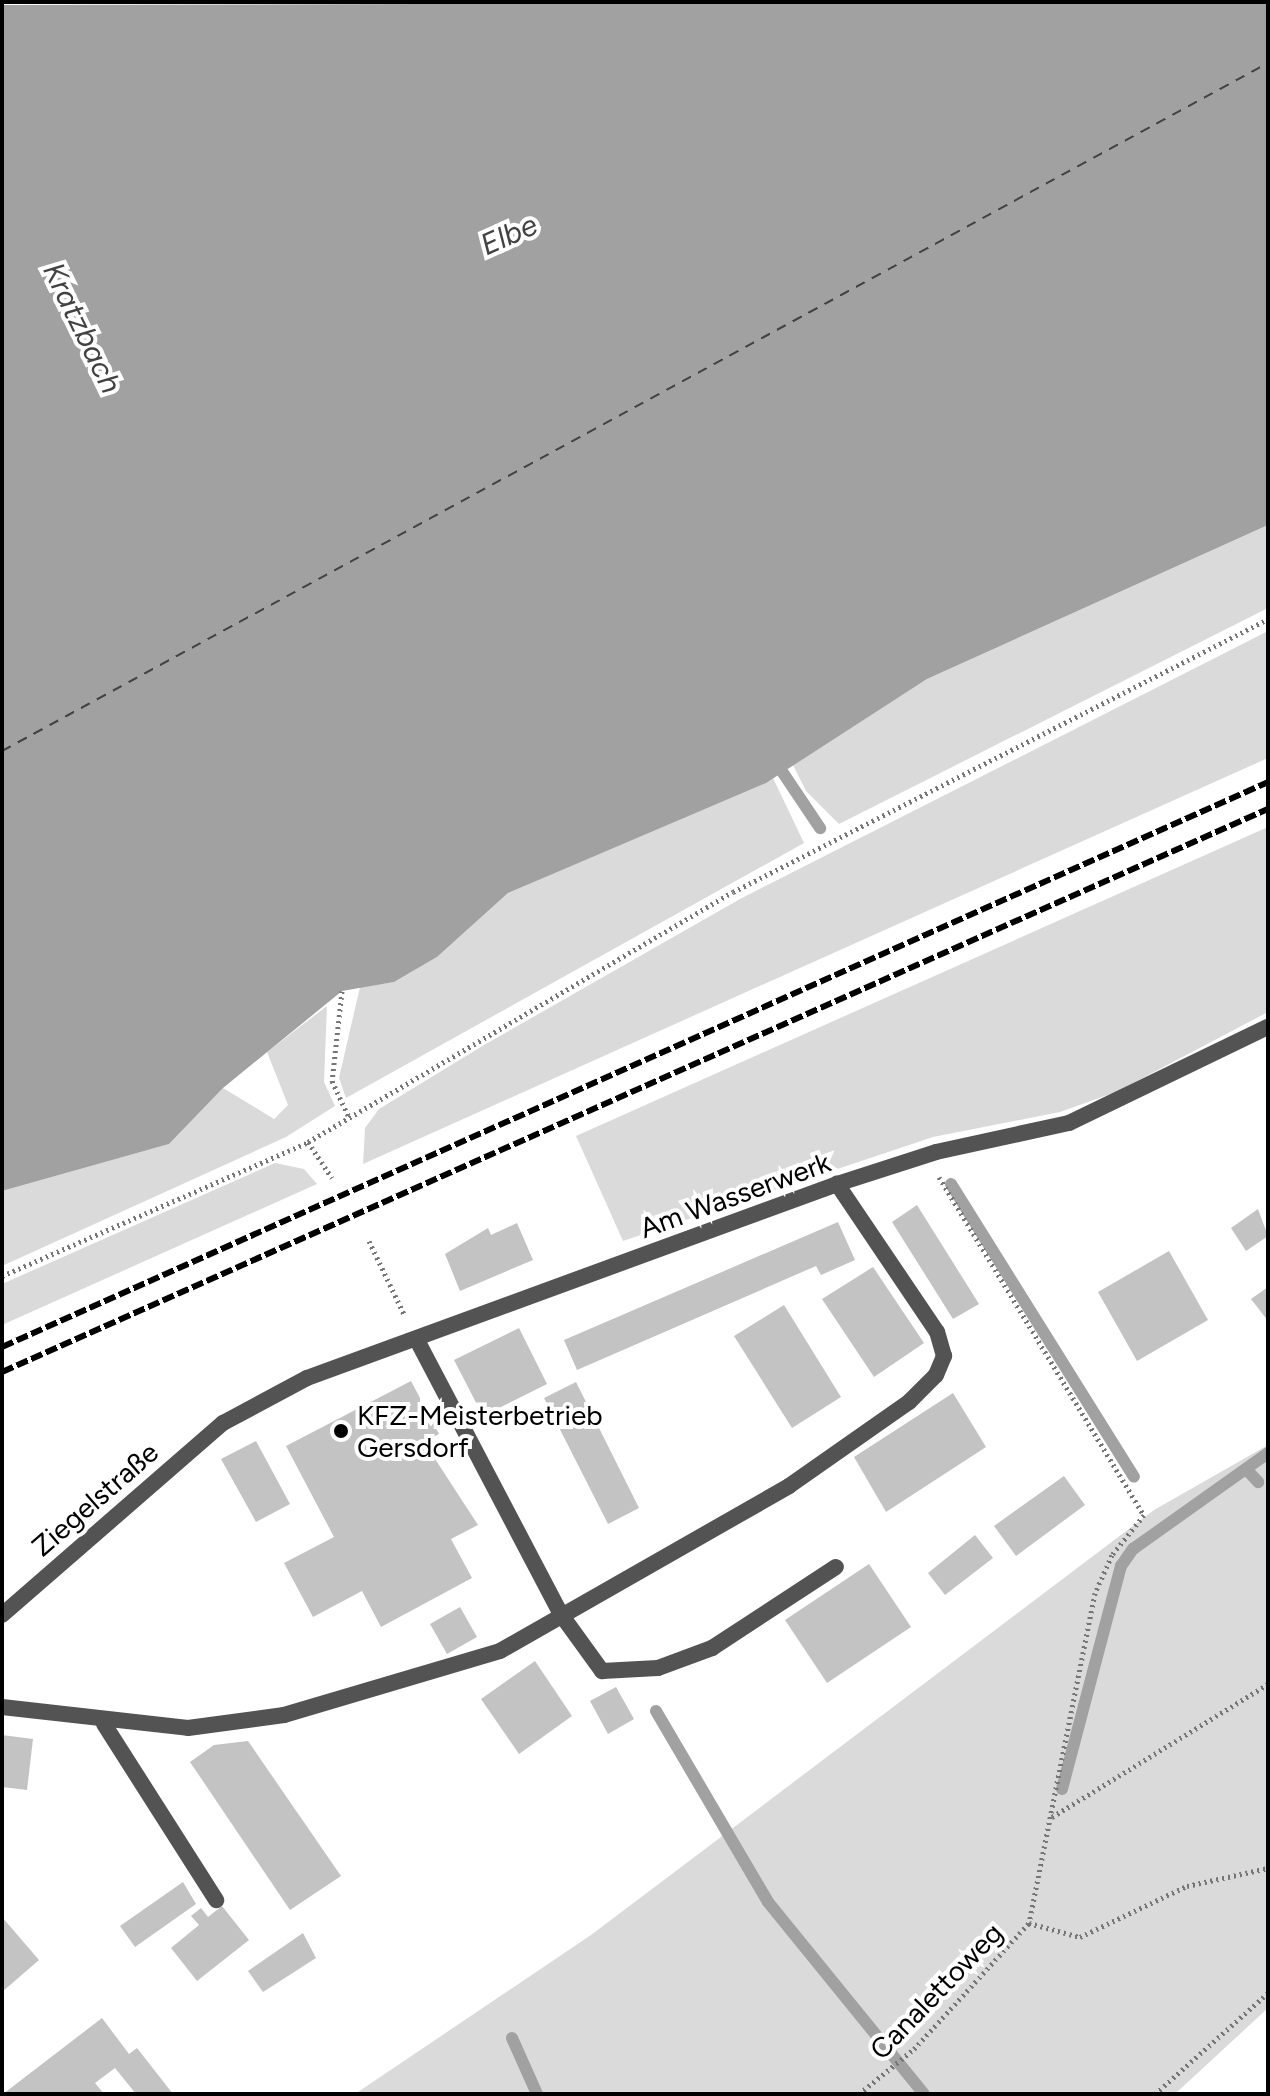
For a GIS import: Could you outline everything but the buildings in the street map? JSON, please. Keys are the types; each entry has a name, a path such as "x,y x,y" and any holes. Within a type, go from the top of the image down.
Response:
{"street":[{"name":"Am Wasserwerk","path":"223,1423 307,1378 418,1342 837,1184 936,1152 1119,1105 1268,1027"},
{"path":"2,1707 104,1724 188,1728 284,1715 500,1651 560,1613 789,1486 936,1375 944,1356 937,1332 837,1184"},
{"path":"418,1342 560,1613 602,1671 658,1668 712,1648 836,1567"},
{"name":"Ziegelstraße","path":"2,1615 223,1423"},
{"path":"104,1724 216,1900"}],"path":[{"path":"2,1276 308,1142 733,892 1268,619"},
{"path":"342,991 332,1081 348,1116"},
{"path":"308,1142 332,1178"},
{"path":"936,1152 940,1186 1144,1515 1112,1555 1095,1593 1029,1923"},
{"path":"369,1241 418,1342"},
{"path":"1052,1817 1268,1684"},
{"name":"Canalettoweg","path":"859,2094 914,2049 1029,1923 1080,1937 1187,1886 1268,1868"},
{"path":"1155,2094 1268,1993"}],"shaded area":[{"path":"1268,525 1268,608 839,824 806,791 793,765 927,679"},
{"path":"1268,631 1268,758 363,1164 365,1128 379,1109 484,1045 740,899"},
{"path":"773,778 804,843 346,1098 339,1078 360,987 394,982 437,957 508,893"},
{"path":"1268,827 1268,1012 1116,1092 1060,1112 933,1137 623,1241 576,1136"},
{"path":"327,1006 324,1082 335,1106 286,1137 2,1266 2,1191 169,1144 223,1088 274,1119 288,1105 267,1052"},
{"path":"275,1163 304,1169 317,1184 2,1325 2,1284"},
{"path":"1268,1445 1268,2008 1175,2094 355,2094 591,1935 1154,1510"}],"water":[{"path":"1268,2 1268,525 927,679 766,783 508,893 437,957 394,982 342,991 223,1088 169,1144 2,1191 2,5"}],"waterway":[{"path":"775,761 820,828"},
{"path":"951,1184 1134,1477"},
{"path":"1062,1789 1121,1566 1133,1549 1268,1453"},
{"path":"1246,1469 1258,1482"},
{"path":"656,1711 768,1902 924,2094"},
{"path":"512,2038 537,2094"}],"ferry route":[{"path":"2,751 1268,63"}],"railway":[{"path":"2,1347 1268,782"},
{"path":"2,1372 1268,809"}],"place":[{"name":"KFZ-Meisterbetrieb Gersdorf","path":"341,1431"}],"water label":[{"name":"Elbe","path":"509,235"},
{"name":"Kratzbach","path":"82,328"}]}
